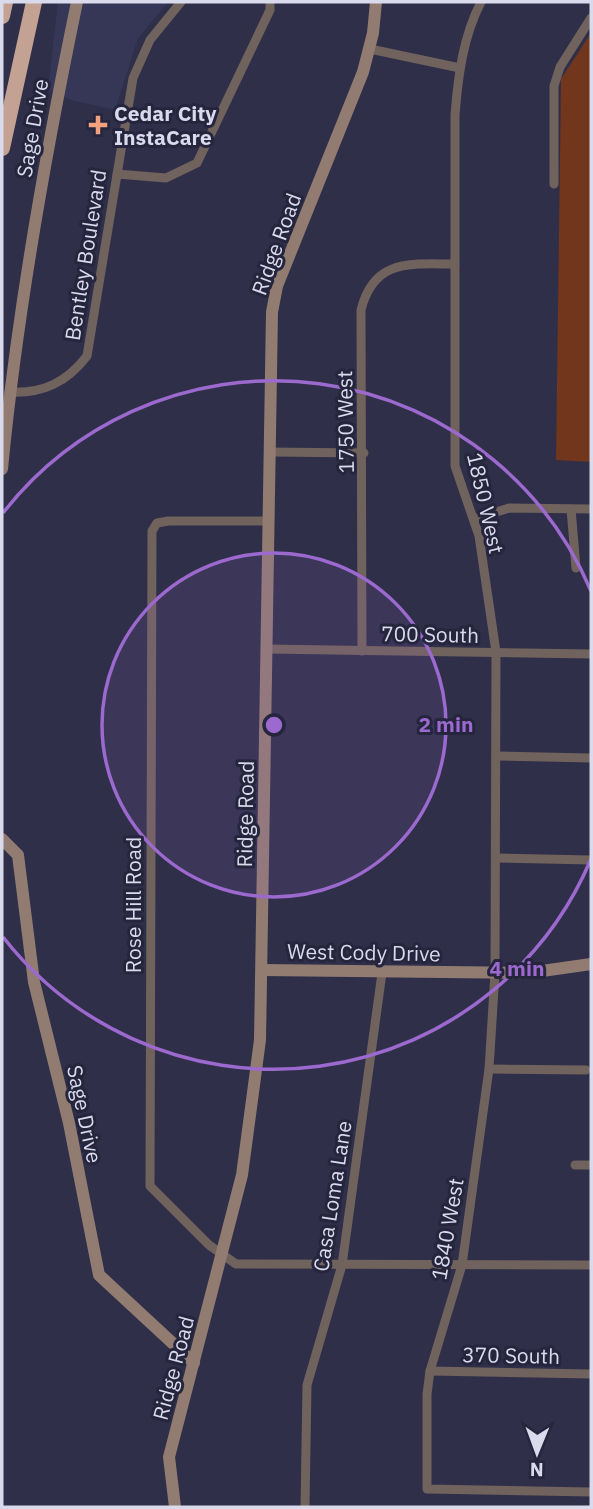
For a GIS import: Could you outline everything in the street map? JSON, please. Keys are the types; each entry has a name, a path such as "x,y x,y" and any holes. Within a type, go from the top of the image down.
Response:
{"highway":[{"path":"2,16 5,2"},
{"path":"2,148 34,2"}],"street":[{"name":"Sage Drive","path":"2,469 9,392 50,132 77,2"},
{"name":"Bentley Boulevard","path":"9,392 49,387 73,374 86,356 133,78 150,40 181,2"},
{"path":"117,174 166,178 197,163 270,10 270,2"},
{"name":"Ridge Road","path":"175,1507 169,1457 242,1175 253,1103 262,971 270,341 277,286 370,49 376,2"},
{"name":"1850 West","path":"481,2 467,36 460,68 455,115 455,466 474,519 496,652 498,756 495,973"},
{"path":"554,184 554,86 560,67 591,18"},
{"path":"370,49 460,68"},
{"name":"1750 West","path":"362,651 364,453 361,310 365,295 373,282 397,267 455,264"},
{"path":"269,452 364,453"},
{"path":"474,519 509,508 591,509"},
{"path":"571,509 576,568"},
{"name":"Rose Hill Road","path":"222,1257 156,1195 148,1175 152,531 157,523 268,521"},
{"name":"700 South","path":"268,649 591,654"},
{"path":"498,756 591,758"},
{"name":"Sage Drive","path":"2,839 18,856 34,982 69,1123 94,1262 99,1275 194,1363"},
{"path":"497,858 591,860"},
{"name":"West Cody Drive","path":"262,971 528,973 591,964"},
{"name":"Casa Loma Lane","path":"305,1507 307,1385 342,1265 382,973"},
{"name":"1840 West","path":"495,973 489,1069 462,1265 430,1371 427,1489 591,1492"},
{"path":"489,1069 586,1070"},
{"path":"575,1165 591,1165"},
{"path":"222,1257 236,1264 591,1265"},
{"name":"370 South","path":"430,1371 591,1374"}],"shaded area":[{"path":"58,2 168,2 138,38 115,110 71,100 48,90"},
{"path":"591,33 591,462 556,460 561,79"}],"place":[{"name":"Cedar City InstaCare","path":"98,125"}]}
